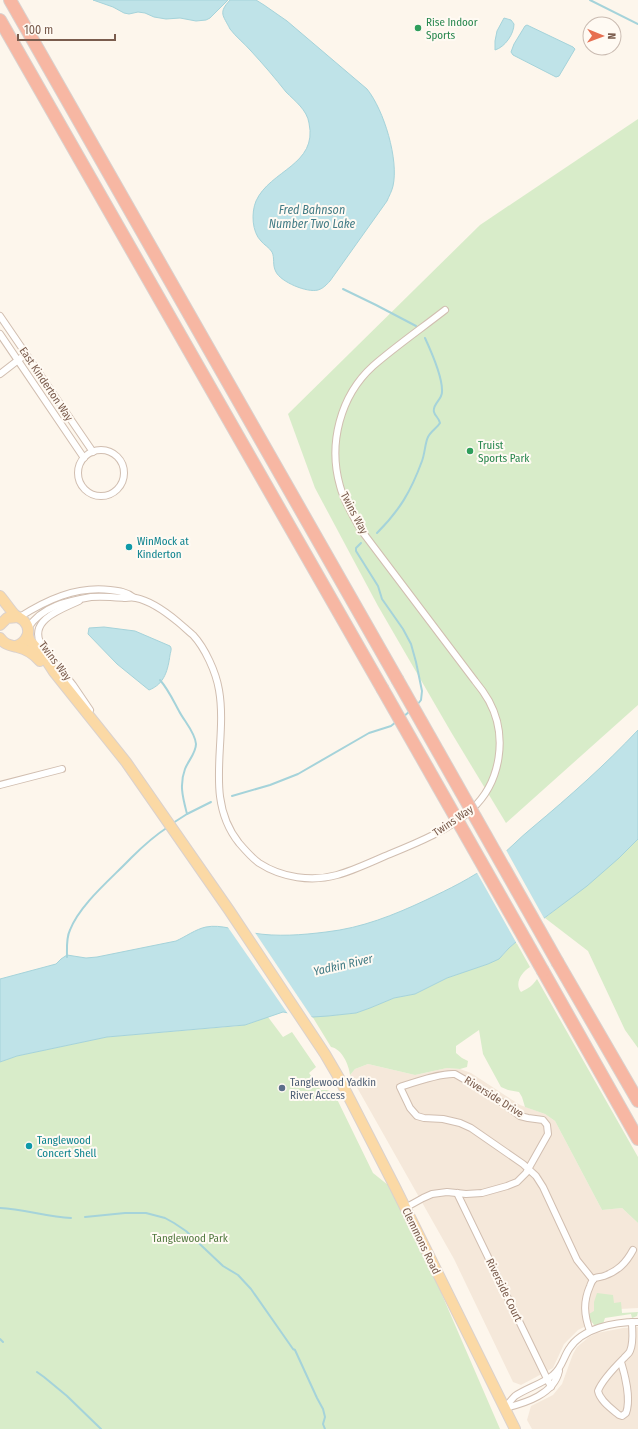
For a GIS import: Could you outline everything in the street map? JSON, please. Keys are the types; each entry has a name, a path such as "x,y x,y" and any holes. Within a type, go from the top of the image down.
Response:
{"highway":[{"path":"10,0 638,1101"},
{"path":"0,20 638,1139"}],"main road":[{"path":"0,596 18,617 24,621 30,641 45,658 54,672"},
{"path":"0,621 6,618 18,617"},
{"path":"14,646 23,642 28,632"},
{"path":"0,638 5,644 32,653 54,672"},
{"name":"Clemmons Road","path":"54,672 126,762 229,910 325,1054 339,1078 406,1208 515,1429"}],"street":[{"name":"Twins Way","path":"18,617 57,597 97,589 116,591 128,593 133,597 146,601 170,615 195,637 212,664 219,689 221,717 219,783 223,815 230,832 244,849 258,863 277,873 300,878 318,878 337,875 426,838 444,829 471,810 482,798 496,771 500,753 499,733 496,718 489,701 475,681 361,530 340,487 335,454 341,415 353,391 372,367 446,310"},
{"name":"East Kinderton Way","path":"0,316 93,452"},
{"name":"East Kinderton Way","path":"0,334 84,458"},
{"path":"0,374 26,354"},
{"path":"101,450 116,456 121,462 124,470 120,486 114,492 107,495 98,496 91,493 84,488 80,481 78,473 80,465 84,458 93,452 101,450"},
{"name":"Twins Way","path":"28,632 36,618 53,607 69,601 98,597 133,597"},
{"name":"Twins Way","path":"84,599 48,617 40,626 38,636 41,644 73,685 108,738"},
{"path":"0,648 14,646"},
{"path":"0,785 62,769"},
{"name":"Riverside Drive","path":"406,1208 432,1194 441,1192 482,1193 517,1182 528,1168 548,1134 547,1125 543,1120 520,1116 493,1096 454,1074 448,1074 415,1082 400,1087 410,1108 417,1116 443,1119 465,1126 481,1134 528,1168"},
{"path":"528,1168 540,1181 577,1260 593,1280"},
{"name":"Riverside Court","path":"457,1193 551,1387"},
{"path":"590,1331 585,1316 584,1304 593,1280 605,1276 624,1265 633,1250"},
{"path":"505,1408 520,1405 551,1387 557,1378 570,1346 578,1338 590,1331 621,1323 635,1322 631,1349 629,1353 621,1362 604,1382 598,1391 603,1400 622,1416 626,1413 628,1406 626,1383 621,1362"},
{"path":"505,1408 516,1396 548,1380 559,1371"}],"shaded area":[{"path":"368,1064 415,1075 447,1068 460,1069 471,1073 520,1105 545,1114 555,1121 602,1210 622,1208 638,1223 638,1308 620,1309 578,1330 564,1344 553,1368 521,1385 513,1382 454,1259 350,1075 355,1069"},
{"path":"638,1327 638,1429 532,1429 527,1420 531,1406 553,1395 562,1384 577,1347 589,1337 597,1333"}],"green space":[{"name":"Truist Sports Park","path":"638,119 638,705 506,823 378,606 315,488 288,414 480,225"},
{"path":"638,839 638,1048 625,1030 588,951 545,918 581,890"},
{"path":"516,942 530,967 520,978 518,985 519,989 521,992 530,987 537,979 638,1157 638,1223 622,1208 602,1210 555,1121 545,1114 525,1107 519,1092 501,1087 483,1054 479,1030 456,1046 456,1053 468,1061 467,1067 460,1069 447,1068 415,1075 368,1064 355,1069 350,1075 342,1054 335,1048 331,1047 312,1016 356,1013 394,998 415,994 447,978 488,964 503,955"},
{"name":"Tanglewood Park","path":"268,1017 283,1037 292,1032 316,1067 309,1073 321,1090 327,1090 334,1093 373,1173 398,1193 500,1429 0,1429 0,1062 17,1056 107,1037 238,1026 249,1024"},
{"path":"597,1293 613,1295 614,1303 621,1302 622,1313 638,1312 637,1316 632,1318 631,1314 605,1318 603,1324 594,1325 589,1314 594,1311 594,1302"}],"water":[{"path":"93,0 228,0 210,18 196,21 180,18 166,19 138,12 129,14 124,13 113,7"},
{"name":"Fred Bahnson Number Two Lake","path":"230,0 256,0 264,5 287,21 367,89 379,109 389,136 394,163 393,188 387,201 330,281 318,290 308,290 295,286 279,276 275,269 272,252 258,237 254,228 253,211 256,201 263,190 271,182 300,158 306,149 310,137 309,123 306,114 300,106 230,29 224,17 223,11 226,4"},
{"path":"504,18 511,20 514,24 514,28 511,36 505,43 495,50 497,31"},
{"path":"527,25 575,49 559,76 556,77 513,55 511,52 514,44"},
{"path":"104,627 135,631 170,646 171,650 167,671 159,684 149,690 117,664 88,634 89,628"},
{"name":"Yadkin River","path":"638,730 638,839 587,886 539,922 509,948 499,959 447,978 415,994 394,998 356,1013 313,1017 283,1012 245,1025 107,1037 17,1056 0,1062 0,979 56,964 67,955 86,958 97,957 176,941 194,931 212,926 262,934 299,935 339,930 390,916 452,887 476,874 492,863 587,780"}],"pier":[{"path":"505,848 545,920 517,944 476,871 492,861"},
{"path":"227,926 254,931 313,1019 288,1014"}],"waterway":[{"path":"590,0 638,24"},
{"path":"343,289 416,326"},
{"path":"377,533 404,500 414,482 424,455 428,437 440,423 434,407 442,395 441,379 425,338"},
{"path":"361,543 356,548 356,551 378,586 382,599 403,629 411,644 422,691 421,700 417,705"},
{"path":"160,680 166,687 181,715 192,731 196,744 195,751 185,769 182,781 183,797 187,814"},
{"path":"403,717 410,711"},
{"path":"232,796 270,785 298,774 369,733 391,726 396,722"},
{"path":"173,823 211,802"},
{"path":"67,957 68,936 81,911 97,892 135,854 168,827"},
{"path":"0,1208 71,1218"},
{"path":"85,1217 125,1213 146,1213 165,1218 186,1231 223,1266 238,1275 251,1289 295,1350 323,1409 325,1417 323,1424 325,1429"},
{"path":"0,1339 3,1342"},
{"path":"37,1372 67,1396 101,1429"}],"place":[{"name":"Rise Indoor Sports","path":"418,28"},
{"name":"Truist Sports Park","path":"470,451"},
{"name":"WinMock at Kinderton","path":"129,547"},
{"name":"Tanglewood Yadkin River Access","path":"282,1088"},
{"name":"Tanglewood Concert Shell","path":"29,1146"}]}
